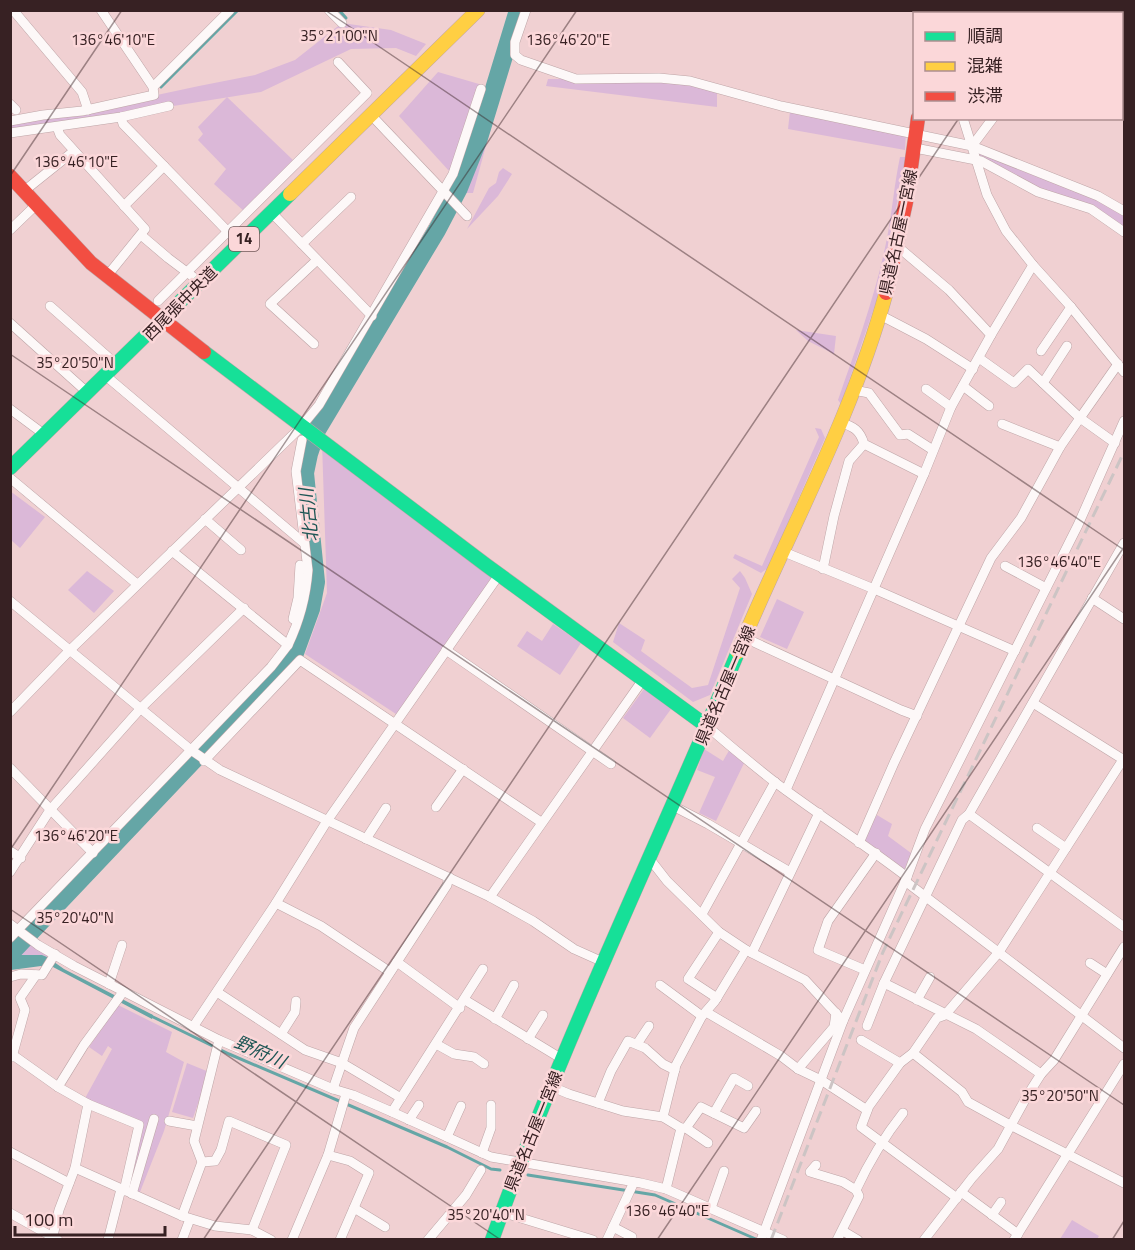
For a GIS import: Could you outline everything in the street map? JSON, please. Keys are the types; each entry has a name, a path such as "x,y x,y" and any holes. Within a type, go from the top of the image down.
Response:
{"main road":[{"name":"西尾張中央道","path":"10,468 478,10"},
{"name":"県道名古屋一宮線","path":"492,1239 550,1086 708,728 761,598 784,552 854,390 880,315 897,246 910,184 918,120"},
{"path":"10,176 52,223 107,276 162,321 302,431 322,443 708,728"}],"street":[{"path":"10,121 88,110 154,95 153,87 101,10"},
{"path":"153,87 230,10"},
{"path":"329,10 342,23"},
{"path":"526,10 515,42 515,55 521,60 576,79 659,78 690,81 915,141 981,161 1038,192 1091,209 1125,232"},
{"path":"12,12 82,92 88,110"},
{"path":"158,301 367,93 338,62"},
{"path":"10,712 137,584 302,431 445,193 481,89"},
{"path":"10,133 121,117 169,106"},
{"path":"372,116 467,216"},
{"path":"121,117 123,124 239,243"},
{"path":"964,120 987,195 1006,231 1125,372"},
{"path":"972,146 992,120"},
{"path":"57,127 60,135 145,229 107,276"},
{"path":"915,141 972,146 1098,196 1125,210"},
{"path":"24,191 74,151"},
{"path":"124,206 164,166"},
{"path":"281,178 293,190"},
{"path":"302,244 351,196"},
{"path":"1091,209 1098,196"},
{"path":"10,230 36,205"},
{"path":"271,212 372,316"},
{"path":"141,234 200,282"},
{"path":"897,246 949,290 991,335"},
{"path":"314,344 270,304 317,260"},
{"path":"786,790 951,407 1033,265"},
{"path":"50,306 117,365"},
{"path":"1041,351 1071,307"},
{"path":"880,315 926,339 973,369"},
{"path":"10,323 88,393"},
{"path":"1043,383 1067,346"},
{"path":"979,358 1014,383 1028,369 1080,418 1115,443"},
{"path":"858,843 991,558 1022,518 1060,447 1118,364"},
{"path":"106,376 304,543"},
{"path":"963,386 989,406"},
{"path":"926,389 951,407"},
{"path":"854,390 869,393 900,435 908,434 933,450"},
{"path":"10,409 45,435"},
{"path":"764,1235 843,1021 906,879 925,829 1078,525 1125,421"},
{"path":"840,422 861,434 864,444 924,474"},
{"path":"1002,424 1060,447"},
{"path":"10,938 16,929 93,853 271,667 298,623 304,603 308,570 297,471 302,431"},
{"path":"823,569 849,461 864,444"},
{"path":"10,478 137,584"},
{"path":"206,519 241,550"},
{"path":"867,1026 884,983 962,820 969,814 1034,704 1125,543"},
{"path":"172,551 285,642"},
{"path":"784,552 1015,651"},
{"path":"285,642 296,611 300,566"},
{"path":"1005,566 1046,588"},
{"path":"194,1027 327,821 394,722 499,575"},
{"path":"1092,598 1125,619"},
{"path":"10,601 203,760 219,770 490,897 533,921 574,949 603,962"},
{"path":"10,872 50,810 141,708 244,608"},
{"path":"745,638 916,716"},
{"path":"446,650 611,765"},
{"path":"203,760 300,660 541,822"},
{"path":"490,897 642,681"},
{"path":"1034,704 1124,759 999,952 945,1015 937,1018 913,1053 900,1063 867,1110 861,1127 880,1142 992,1215 1016,1237 1125,1064"},
{"path":"708,728 775,782 858,843 876,853 927,896 1125,1048"},
{"path":"10,768 93,853"},
{"path":"436,807 463,769"},
{"path":"702,914 775,782"},
{"path":"673,806 790,872"},
{"path":"366,839 386,808"},
{"path":"663,1117 675,1070 704,1014 749,952 819,813"},
{"path":"969,814 1125,927"},
{"path":"1037,828 1066,848"},
{"path":"10,851 21,858"},
{"path":"865,970 818,950 828,921 876,853"},
{"path":"649,858 668,881 719,932 749,952 805,980 843,1021"},
{"path":"333,1089 354,1028 447,885 449,877"},
{"path":"276,903 321,926 390,972"},
{"path":"16,929 53,957 109,984 120,996 194,1027 217,1046 333,1089 345,1100 392,1112 491,1157 666,1189 711,1208 764,1235 783,1239"},
{"path":"717,998 688,979 719,932"},
{"path":"109,984 122,945"},
{"path":"924,1239 998,1149 1041,1074 1054,1060 1125,947"},
{"path":"53,957 20,998 25,1010 11,1056 88,1104 139,1125 126,1191"},
{"path":"397,962 463,1004 495,1019 562,1059"},
{"path":"1090,963 1107,974"},
{"path":"392,1112 463,1004 483,969"},
{"path":"10,977 40,973"},
{"path":"917,1000 930,977"},
{"path":"884,983 976,1029 1041,1074"},
{"path":"495,1019 514,985"},
{"path":"660,986 704,1014 781,1056 798,1069 821,1080 867,1110"},
{"path":"217,992 305,1050 342,1063 401,1098"},
{"path":"58,1087 84,1045 120,996"},
{"path":"281,1034 295,1012 296,1001"},
{"path":"798,1069 834,1027 836,1013"},
{"path":"528,1039 543,1015"},
{"path":"637,1044 649,1026"},
{"path":"861,1040 900,1063"},
{"path":"598,1103 611,1071 628,1041 645,1048 663,1064 675,1070"},
{"path":"436,1044 454,1054 474,1057 484,1064"},
{"path":"182,1239 202,1162 194,1141 217,1046"},
{"path":"913,1053 962,1092 968,1102 1125,1183"},
{"path":"714,1113 734,1078 748,1086"},
{"path":"550,1086 623,1111 663,1117 708,1143"},
{"path":"294,1239 328,1155 345,1100"},
{"path":"10,1213 54,1239 59,1210 75,1168 88,1104"},
{"path":"410,1120 419,1105"},
{"path":"482,1153 492,1128 491,1105"},
{"path":"447,1137 461,1107"},
{"path":"666,1189 683,1128 701,1107 744,1128 756,1110"},
{"path":"856,1190 880,1142 903,1113"},
{"path":"108,1239 154,1119"},
{"path":"169,1121 197,1126"},
{"path":"202,1162 215,1161 221,1150 229,1121 286,1145 252,1230"},
{"path":"10,1152 69,1183"},
{"path":"328,1155 350,1161 369,1173 340,1239"},
{"path":"816,1165 810,1172 843,1182 856,1190 859,1196 837,1239"},
{"path":"75,1168 186,1217 214,1226 252,1230 271,1239"},
{"path":"428,1239 466,1195 481,1170"},
{"path":"711,1208 724,1171"},
{"path":"607,1239 633,1183"},
{"path":"992,1215 1000,1202"},
{"path":"354,1208 385,1227"},
{"path":"501,1212 593,1239"},
{"path":"613,1227 632,1238"},
{"path":"843,1231 858,1239"}],"shaded area":[{"path":"342,23 391,30 426,44 416,56 396,48 351,49 261,92 11,132 10,122 82,111 255,75 295,60"},
{"path":"438,72 479,84 450,172 399,116"},
{"path":"659,78 717,87 717,107 546,86 548,79"},
{"path":"227,97 293,160 246,213 214,184 226,169 198,140 203,134 198,127"},
{"path":"494,102 498,102 473,193 464,193"},
{"path":"790,111 906,132 905,150 788,129"},
{"path":"972,146 1124,210 1124,232 1091,209 1038,192 981,161"},
{"path":"900,157 907,157 876,302 841,404 838,400 865,322 882,263"},
{"path":"503,168 512,174 498,196 467,229 489,188 496,183 499,172"},
{"path":"796,330 836,336 834,354 808,341"},
{"path":"815,428 821,429 825,438 768,568 761,573 733,558 735,554 762,566 819,437"},
{"path":"322,443 499,575 399,716 305,654 327,593"},
{"path":"10,491 45,517 20,548 11,540"},
{"path":"87,571 114,591 94,613 68,590"},
{"path":"740,571 752,594 710,695 693,702 613,642 619,623 645,640 641,651 692,688 708,685 740,588 732,579"},
{"path":"777,599 804,612 787,649 760,637"},
{"path":"553,624 581,643 560,675 517,646 527,631 542,641"},
{"path":"644,689 671,709 650,738 623,718"},
{"path":"731,747 746,759 716,821 699,813 715,777 697,770 704,749 723,761"},
{"path":"877,815 892,824 888,836 911,853 903,873 861,844"},
{"path":"25,940 50,954 47,957 15,955"},
{"path":"118,1005 172,1032 166,1052 184,1062 164,1131 138,1197 124,1191 139,1125 83,1102 112,1049 108,1046 102,1056 89,1047"},
{"path":"187,1063 209,1072 193,1118 172,1112"},
{"path":"1072,1220 1099,1236 1097,1239 1060,1239"}],"water":[{"path":"54,899 60,905 25,940 15,955 47,957 64,969 153,1015 152,1019 53,967 41,966 11,970 10,946"}],"waterway":[{"path":"161,87 238,10"},
{"path":"339,10 346,18"},
{"name":"北古川","path":"10,954 280,673 295,653 311,609 316,582 305,473 317,430 437,230 459,188 479,138 518,10"},
{"name":"野府川","path":"151,1016 229,1054 447,1147 491,1169 500,1170"},
{"name":"野府川","path":"528,1175 655,1195 758,1240"}],"railway":[{"path":"771,1240 883,952 1124,452"}],"traffic: fast":[{"path":"10,468 290,194"},
{"path":"204,352 486,565 708,727"},
{"path":"492,1240 549,1091 738,652"}],"traffic: slow":[{"path":"290,194 478,10"},
{"path":"738,652 856,385 886,293"}],"traffic: jam":[{"path":"886,293 906,202 918,120"},
{"path":"10,176 91,263 204,352"}]}
